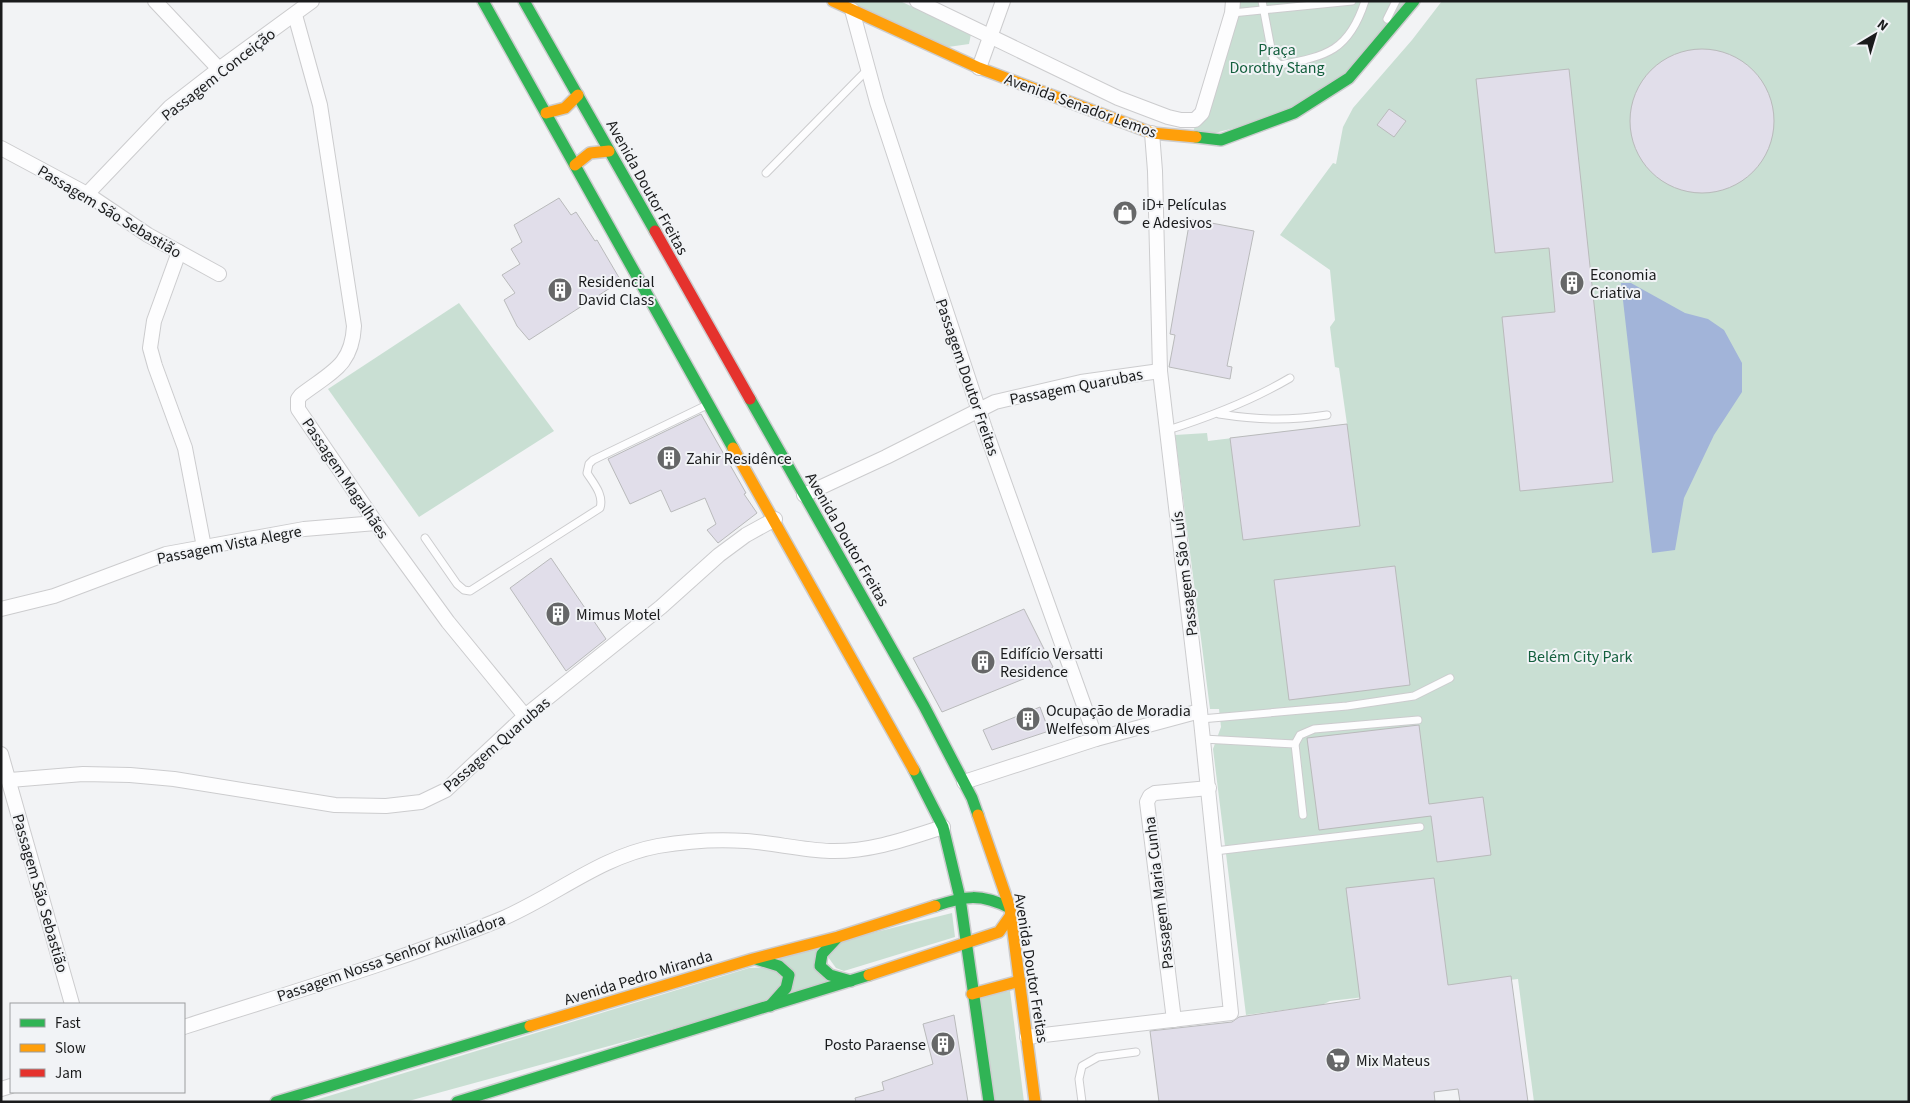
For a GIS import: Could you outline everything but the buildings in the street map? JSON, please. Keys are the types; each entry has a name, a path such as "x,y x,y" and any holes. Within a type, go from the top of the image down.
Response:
{"main road":[{"path":"483,1 775,519 926,791 943,827 960,898 964,943 989,1102"},
{"name":"Avenida Doutor Freitas","path":"524,1 924,706 964,782 995,860 1011,911 1035,1102"},
{"name":"Avenida Senador Lemos","path":"833,1 979,68 1152,133 1221,140 1233,138 1294,113 1349,78 1368,58 1414,1"},
{"path":"546,113 565,108 578,95"},
{"path":"575,165 586,154 601,150 609,151"},
{"name":"Avenida Pedro Miranda","path":"276,1102 754,959 838,937 960,898 990,898 1011,911"},
{"path":"458,1102 769,1007 999,932 1011,911"},
{"path":"838,937 824,949 820,956 819,964 822,971 831,978 851,981"},
{"path":"754,959 776,963 784,968 789,975 790,982 785,992 769,1007"},
{"path":"972,994 1020,981"}],"street":[{"path":"155,1 219,69"},
{"name":"Passagem Conceição","path":"86,194 170,107 312,1"},
{"name":"Avenida Senador Lemos","path":"917,1 991,35 1118,98 1174,119 1195,120 1202,113 1208,99 1232,7"},
{"path":"979,68 1003,1"},
{"name":"Passagem Doutor Freitas","path":"852,10 876,102 979,409 1096,739"},
{"name":"Passagem Magalhães","path":"295,15 320,105 354,326 350,352 342,364 301,395 298,400 298,408 376,523 448,622 525,716"},
{"name":"Passagem São Luís","path":"1152,133 1155,171 1160,371 1201,715 1232,1013 1174,1020"},
{"name":"Passagem São Sebastião","path":"1,148 86,194 179,252 219,274"},
{"path":"179,252 154,321 150,348 154,366 185,448 204,547"},
{"name":"Passagem Quarubas","path":"804,495 886,457 994,402 1081,382 1160,371"},
{"name":"Passagem Quarubas","path":"10,780 83,774 130,775 174,779 335,805 386,806 421,802 446,790 525,716 661,606 719,555 746,535 775,519"},
{"name":"Passagem Vista Alegre","path":"1,609 54,596 166,554 304,528 376,523"},
{"path":"964,782 1096,739 1201,715"},
{"name":"Passagem São Sebastião","path":"1,754 10,780 72,1003"},
{"name":"Passagem Maria Cunha","path":"1174,1020 1147,802 1150,796 1155,793 1209,788"},
{"name":"Passagem Nossa Senhor Auxiliadora","path":"185,1027 370,968 457,937 528,908 610,860 658,846 702,841 746,841 830,851 870,849 943,827"},
{"path":"1027,1037 1174,1020"}],"lane":[{"path":"1262,1 1274,59 1280,65 1314,58 1336,49 1351,33 1360,18 1365,1"},
{"path":"1232,7 1263,10 1352,1"},
{"path":"1368,58 1396,1"},
{"path":"766,173 868,69"},
{"path":"1168,430 1219,414 1261,396 1290,378"},
{"path":"425,538 457,584 464,590 470,591 600,508 602,502 600,494 587,473 589,464 593,460 710,404"},
{"path":"1219,414 1256,420 1293,420 1327,415"},
{"path":"1201,715 1347,706 1414,696 1450,678"},
{"path":"1303,815 1295,744 1300,735 1314,729 1418,720"},
{"path":"1203,739 1295,744"},
{"path":"1215,851 1420,827"},
{"path":"1082,1102 1079,1079 1082,1066 1098,1057 1136,1052"}],"green space":[{"path":"847,1 900,1 971,34 969,44 948,47"},
{"name":"Praça Dorothy Stang","path":"1233,1 1414,1 1368,58 1294,113 1191,139"},
{"name":"Belém City Park","path":"1442,1 1909,1 1909,1102 1534,1102 1518,979 1330,1001 1322,1005 1246,1015 1213,749 1221,727 1219,709 1210,709 1175,435 1207,433 1208,441 1347,424 1339,368 1335,367 1330,327 1335,320 1330,270 1280,235 1333,163 1336,164 1343,127 1353,108 1412,40"},
{"path":"459,303 554,431 419,517 328,389"},
{"path":"952,913 955,937 844,971 836,968 828,957 844,940"},
{"path":"823,944 832,982 787,995 777,959"},
{"path":"773,967 784,981 762,1004 405,1102 309,1102 749,968"},
{"path":"1010,991 1024,1102 993,1102 977,997"}],"water":[{"path":"1621,283 1631,283 1685,313 1708,319 1724,330 1742,363 1742,392 1714,435 1684,498 1675,550 1652,553"}],"traffic: fast":[{"path":"483,1 733,448"},
{"path":"524,1 655,231"},
{"path":"1196,137 1221,140 1294,113 1349,78 1414,1"},
{"path":"750,399 924,706 972,798 978,815"},
{"path":"914,770 943,827 960,898 989,1102"},
{"path":"935,906 964,898 981,898 1010,908"},
{"path":"837,938 822,954 820,966 830,975 851,981"},
{"path":"756,959 779,966 789,975 786,988 770,1006"},
{"path":"457,1102 869,975"},
{"path":"276,1102 530,1026"}],"traffic: slow":[{"path":"833,1 979,68 1152,133 1196,137"},
{"path":"546,113 565,108 578,95"},
{"path":"575,165 590,153 609,151"},
{"path":"733,448 914,770"},
{"path":"978,815 1010,908 1035,1102"},
{"path":"530,1026 753,959 838,937 935,906"},
{"path":"869,975 999,932 1011,915"},
{"path":"972,994 1020,981"}],"traffic: jam":[{"path":"655,231 750,399"}],"place":[{"name":"iD+ Películas e Adesivos","path":"1125,213"},
{"name":"Economia Criativa","path":"1572,283"},
{"name":"Residencial David Class","path":"560,290"},
{"name":"Zahir Residênce","path":"669,458"},
{"name":"Mimus Motel","path":"558,614"},
{"name":"Edifício Versatti Residence","path":"983,662"},
{"name":"Ocupação de Moradia Welfesom Alves","path":"1028,719"},
{"name":"Posto Paraense","path":"943,1044"},
{"name":"Mix Mateus","path":"1338,1060"}]}
